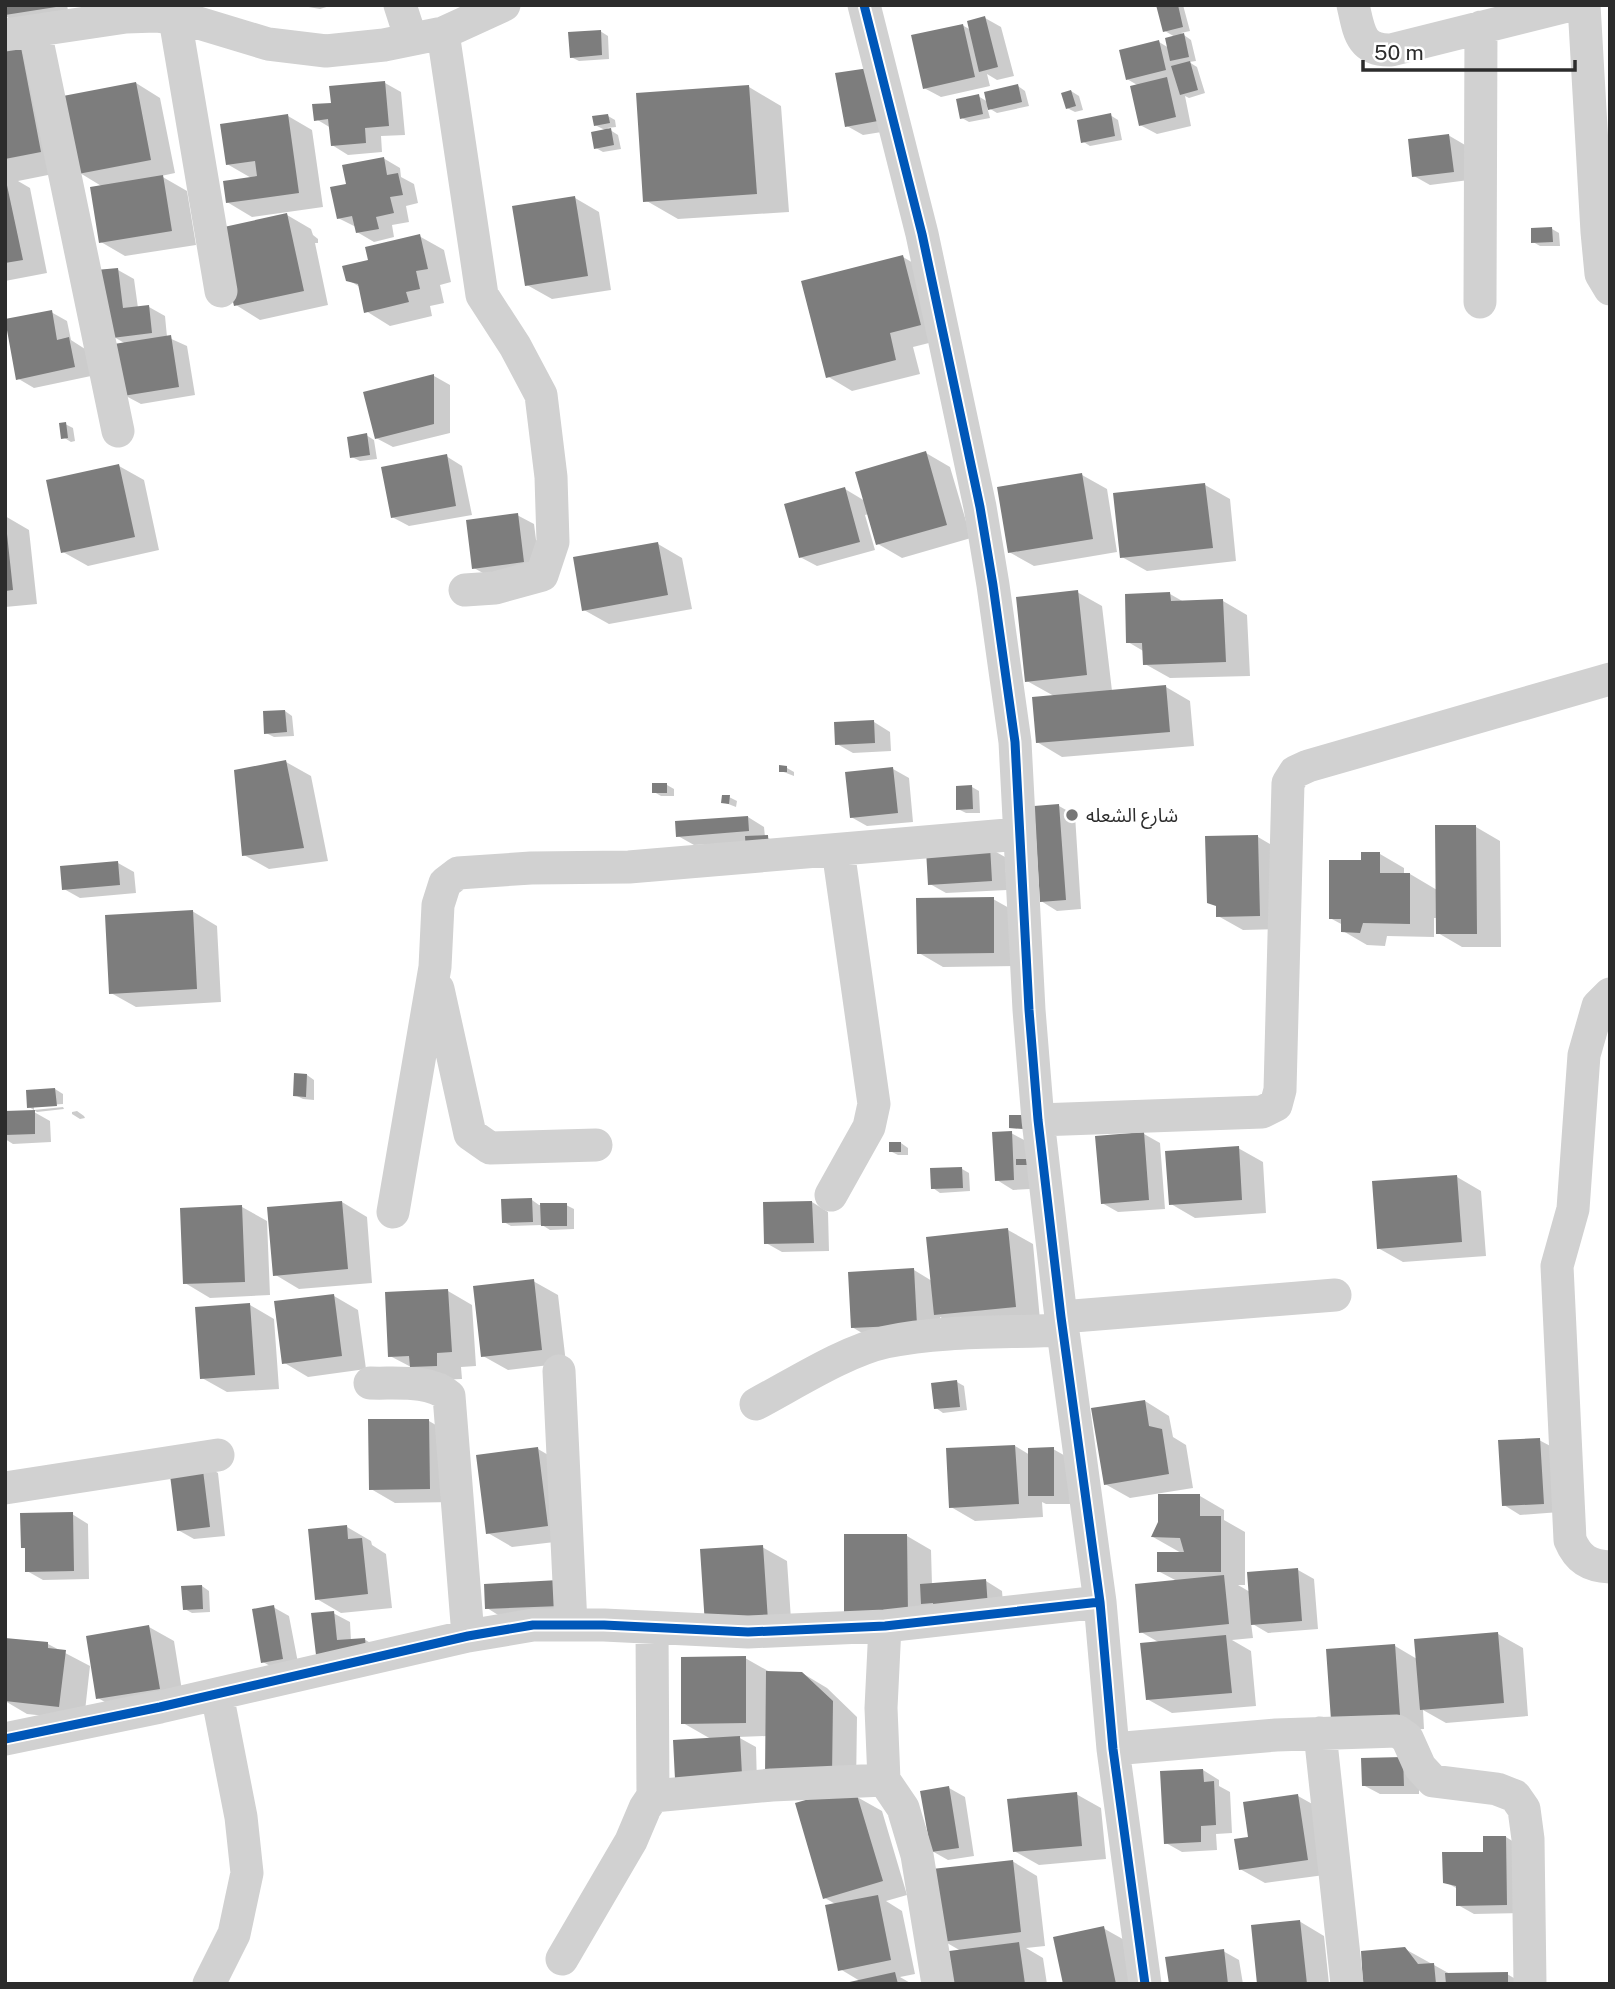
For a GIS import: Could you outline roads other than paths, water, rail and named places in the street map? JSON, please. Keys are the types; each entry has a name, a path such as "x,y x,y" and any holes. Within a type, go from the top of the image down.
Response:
{"street":[{"path":"400,5 411,40"},
{"path":"118,431 20,33 126,17 156,16 192,21 268,44 326,51 384,45 443,33 504,5"},
{"path":"864,5 922,234 980,507 1015,742 1038,1121 1062,1324 1100,1602 1113,1749 1145,1984"},
{"path":"1353,5 1364,42 1376,50 1391,50 1571,5"},
{"path":"1584,5 1597,232 1601,274 1610,289"},
{"path":"175,19 221,290"},
{"path":"1480,302 1481,27"},
{"path":"443,33 482,295 515,346 541,395 547,428 552,490 554,542 542,575 495,588 465,590"},
{"path":"1038,1121 1262,1112 1276,1105 1280,1090 1288,783 1295,772 1610,679"},
{"path":"393,1212 434,972 438,905 445,883 458,873 629,867 1019,834"},
{"path":"831,1195 869,1128 874,1104 838,850"},
{"path":"434,972 470,1134 490,1148 596,1145"},
{"path":"1610,994 1598,1006 1584,1055 1573,1209 1556,1266 1570,1540 1576,1554 1589,1564 1610,1567"},
{"path":"756,1404 852,1354 884,1342 1335,1295"},
{"path":"559,1371 571,1625"},
{"path":"370,1383 418,1385 441,1389 449,1396 468,1636"},
{"path":"5,1488 218,1455"},
{"path":"5,1739 217,1694 468,1636 533,1625 748,1632 885,1626 1100,1602"},
{"path":"885,1626 881,1708 884,1780 903,1808 917,1855 937,1984"},
{"path":"562,1959 631,1841 653,1796 652,1628"},
{"path":"209,1984 234,1934 247,1873 241,1817 217,1694"},
{"path":"1113,1749 1320,1733 1397,1731 1407,1738 1420,1767 1433,1781 1497,1789 1515,1796 1524,1809 1528,1839 1530,1984"},
{"path":"1320,1733 1347,1984"},
{"path":"653,1796 772,1785 884,1780"}],"place":[{"name":"شارع الشعله","path":"1072,815"}]}
